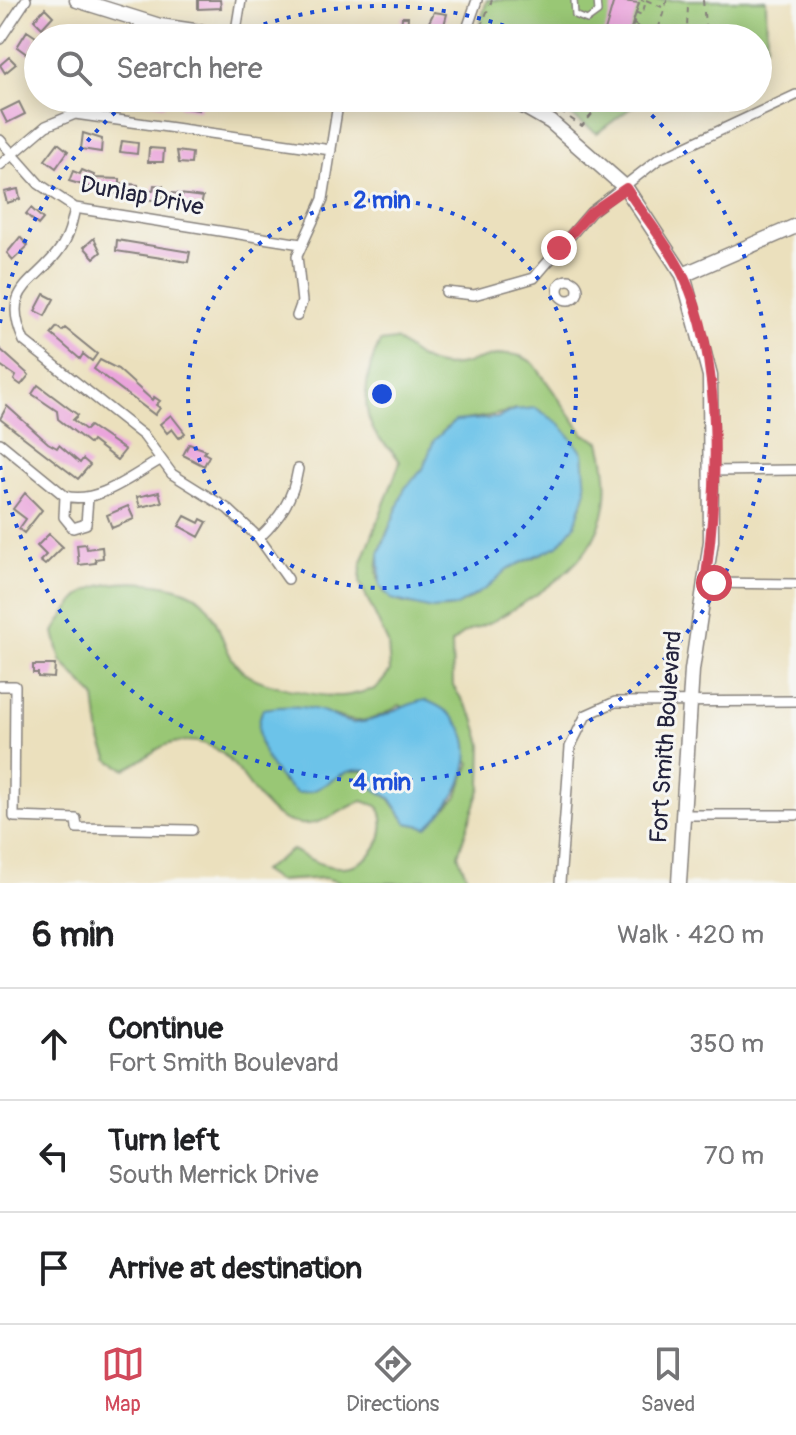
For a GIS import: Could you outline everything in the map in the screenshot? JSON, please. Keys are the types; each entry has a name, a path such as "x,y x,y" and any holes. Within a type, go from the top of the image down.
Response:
{"street":[{"path":"0,39 26,0"},
{"path":"77,0 154,24"},
{"path":"237,24 241,0"},
{"path":"469,24 477,0"},
{"path":"772,106 796,95"},
{"path":"297,316 302,302 297,256 323,199 337,112"},
{"name":"Fort Smith Boulevard","path":"534,112 551,122 626,188 683,275 710,376 711,541 697,615 679,883"},
{"path":"446,292 474,295 504,289 534,278 591,212 626,188 659,159 760,112"},
{"path":"0,165 46,126 75,114 331,150"},
{"name":"Dunlap Drive","path":"0,140 39,184 75,208 301,244"},
{"path":"75,208 59,251 22,284 11,313 24,341 144,436 172,474 228,509 259,538 288,579"},
{"path":"683,275 796,226"},
{"path":"544,269 560,284"},
{"path":"0,443 65,496 88,498 160,460"},
{"path":"259,538 281,518 295,485 298,469"},
{"path":"712,471 796,470"},
{"path":"65,496 64,517 73,528 86,524 88,498"},
{"path":"705,583 796,584"},
{"path":"0,686 15,686 14,817 76,819 77,828 192,830"},
{"path":"560,883 570,747 586,715 615,702 796,701"},
{"path":"682,815 796,815"}],"lane":[{"path":"572,0 575,15 587,20 598,12 597,0"}],"path":[{"path":"482,24 492,0"},
{"path":"633,24 637,13 642,15 645,0 664,7"},
{"path":"660,24 667,0"},
{"path":"703,0 705,24"},
{"path":"685,24 688,6"},
{"path":"561,112 582,126 594,112"}],"green space":[{"path":"487,0 766,0 767,24 480,24"},
{"path":"566,112 625,112 597,133"},
{"path":"396,340 421,358 439,365 464,364 499,354 523,357 534,364 584,434 600,442 606,476 605,505 598,529 586,551 568,570 522,604 462,634 452,643 453,686 474,718 482,744 481,787 458,855 469,883 431,883 424,879 411,883 342,883 325,878 277,881 262,871 292,850 315,862 334,867 351,865 370,855 381,837 382,816 378,806 362,801 324,820 308,824 281,818 267,807 230,760 215,748 197,742 166,745 125,769 109,760 100,738 95,697 61,661 54,632 75,601 95,588 126,582 161,585 191,593 201,600 213,616 231,657 245,673 253,677 319,695 349,695 376,689 390,672 388,643 360,583 361,565 400,462 375,433 367,411 368,375 380,342","holes":["515,409 582,505 569,529 552,547 507,569 472,598 458,605 434,608 389,596 379,583 382,544 440,435 455,422","400,705 470,763 456,798 427,827 407,823 389,798 371,787 373,777 368,771 347,771 327,783 283,783 260,744 307,708 362,721 385,714"]}],"water":[{"path":"536,408 560,424 583,453 586,490 575,525 558,546 507,569 488,587 455,607 432,609 391,599 380,586 379,554 405,488 423,469 434,440 455,421 497,418 515,410"},
{"path":"425,700 446,711 460,726 467,742 463,777 442,812 427,827 407,823 390,798 371,787 373,777 367,770 348,772 315,790 297,793 271,766 261,744 259,721 263,709 286,706 309,708 354,723 373,720"}],"building":[{"path":"198,0 220,0 221,8 198,9"},
{"path":"614,0 639,3 632,24 607,24"},
{"path":"45,8 53,16 46,24 38,24 34,20"},
{"path":"434,12 447,14 444,24 428,24"},
{"path":"402,17 408,17 407,24 401,24"},
{"path":"24,36 24,52 17,47"},
{"path":"9,57 16,64 5,73 0,65"},
{"path":"19,102 25,114 7,123 1,111"},
{"path":"83,133 102,139 101,152 81,149"},
{"path":"122,141 138,143 137,154 120,152"},
{"path":"58,143 68,151 56,168 45,160"},
{"path":"149,148 164,149 163,162 148,162"},
{"path":"177,151 192,153 191,164 179,163"},
{"path":"82,170 94,175 93,178 120,179 120,183 138,185 138,189 153,191 154,185 163,186 162,201 125,197 69,181 73,171 80,174"},
{"path":"18,189 20,199 7,203 4,192"},
{"path":"172,193 203,197 201,206 171,202"},
{"path":"31,208 43,219 38,225 26,214"},
{"path":"20,237 28,246 13,260 7,253"},
{"path":"94,238 101,252 94,258 84,247"},
{"path":"117,240 190,252 188,262 116,251"},
{"path":"44,294 54,299 45,316 35,311"},
{"path":"57,327 62,331 65,328 97,354 92,361 83,354 80,359 51,334"},
{"path":"0,349 29,375 21,385 14,380 16,376 0,365"},
{"path":"100,360 118,369 152,400 154,397 160,401 156,405 160,408 155,415 94,369"},
{"path":"38,385 78,415 73,420 86,430 90,426 125,450 117,460 58,419 57,411 32,394"},
{"path":"7,406 48,443 57,448 59,445 80,463 83,459 90,465 78,479 0,419"},
{"path":"171,415 185,433 179,438 172,429 167,433 160,424"},
{"path":"189,444 206,450 204,453 209,456 204,466 183,455"},
{"path":"159,492 162,502 140,507 137,497"},
{"path":"25,493 42,510 24,533 19,529 26,519 13,509"},
{"path":"128,506 134,519 112,528 107,515"},
{"path":"185,516 199,523 201,519 207,522 199,537 179,526"},
{"path":"49,534 63,547 45,565 40,561 46,555 37,546"},
{"path":"86,544 87,549 102,547 103,558 95,559 96,563 79,565 77,545"},
{"path":"33,665 55,665 54,678 38,677 38,673 33,673"}],"route":[{"path":"559,248 591,212 626,188 683,275 698,321 710,376 713,435 711,541 705,583 714,583"}]}
